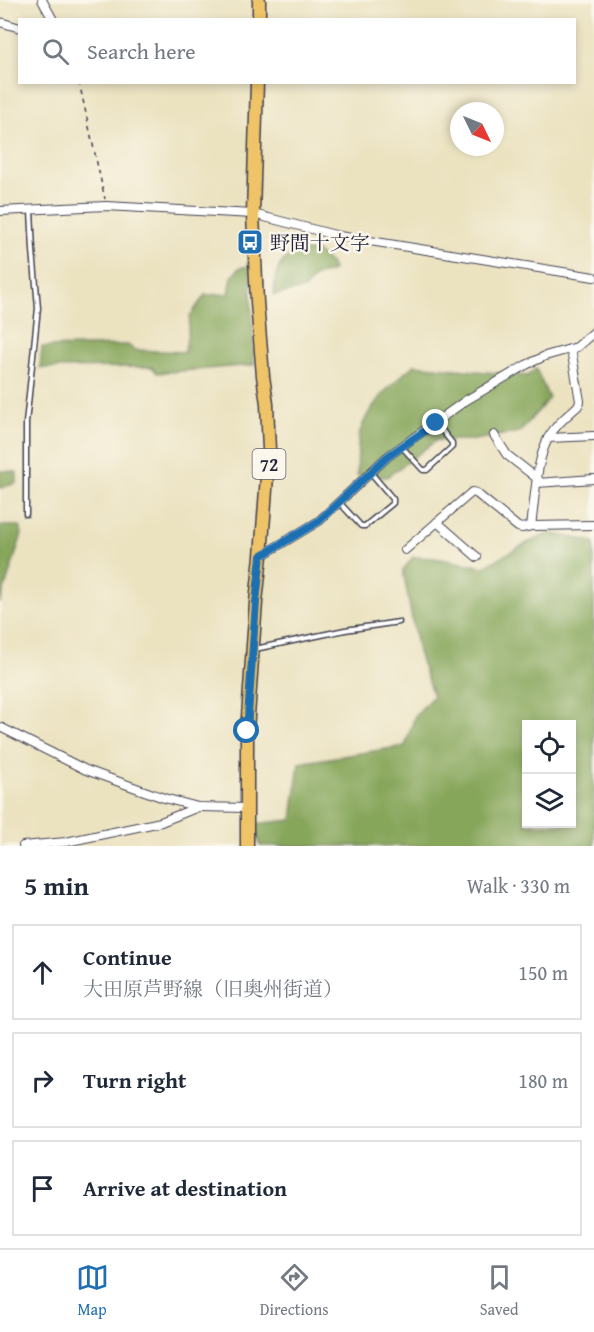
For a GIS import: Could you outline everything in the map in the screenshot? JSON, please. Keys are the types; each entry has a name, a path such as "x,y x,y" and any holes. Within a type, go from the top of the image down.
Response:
{"main road":[{"path":"259,0 259,18"},
{"name":"72","path":"247,846 247,731 269,450 257,302 254,214 257,84"}],"street":[{"path":"42,0 52,18"},
{"path":"0,22 18,27"},
{"path":"0,212 106,206 254,214 339,236 594,277"},
{"path":"261,556 319,521 387,457 465,401 526,365 545,356 577,347 594,332"},
{"path":"531,526 541,459 548,438 579,405 580,401 571,349"},
{"path":"494,435 507,455 537,481 594,479"},
{"path":"548,438 594,436"},
{"path":"405,550 472,492 518,527 594,525"},
{"path":"437,522 477,557"},
{"path":"0,727 86,770 164,798 198,807 247,808"},
{"path":"23,846 66,842 161,822 198,807"}],"lane":[{"path":"26,514 26,423 38,308 31,211"},
{"path":"402,447 423,470 427,470 452,447 453,443 436,423"},
{"path":"339,502 361,526 365,526 393,503 393,499 370,472"},
{"path":"253,650 345,630 399,622"}],"path":[{"path":"79,84 106,206"}],"green space":[{"path":"296,251 316,251 331,264 333,271 315,276 304,289 274,295 278,269"},
{"path":"250,266 254,365 157,373 152,367 40,368 42,347 128,345 134,350 185,352 190,316 205,295 229,294 232,277 239,268"},
{"path":"414,365 527,376 536,369 549,398 520,432 474,440 437,440 387,477 357,475 359,437 369,412 382,395"},
{"path":"0,471 17,472 17,483 0,488"},
{"path":"0,526 20,526 22,534 0,603"},
{"path":"550,533 594,542 594,846 260,846 255,824 292,820 299,763 405,746 415,716 433,696 418,652 403,570 413,557 435,558 484,567"}],"place":[{"name":"野間十文字","path":"250,242"}],"route":[{"path":"247,731 261,556 327,515 387,457 436,423"}]}
